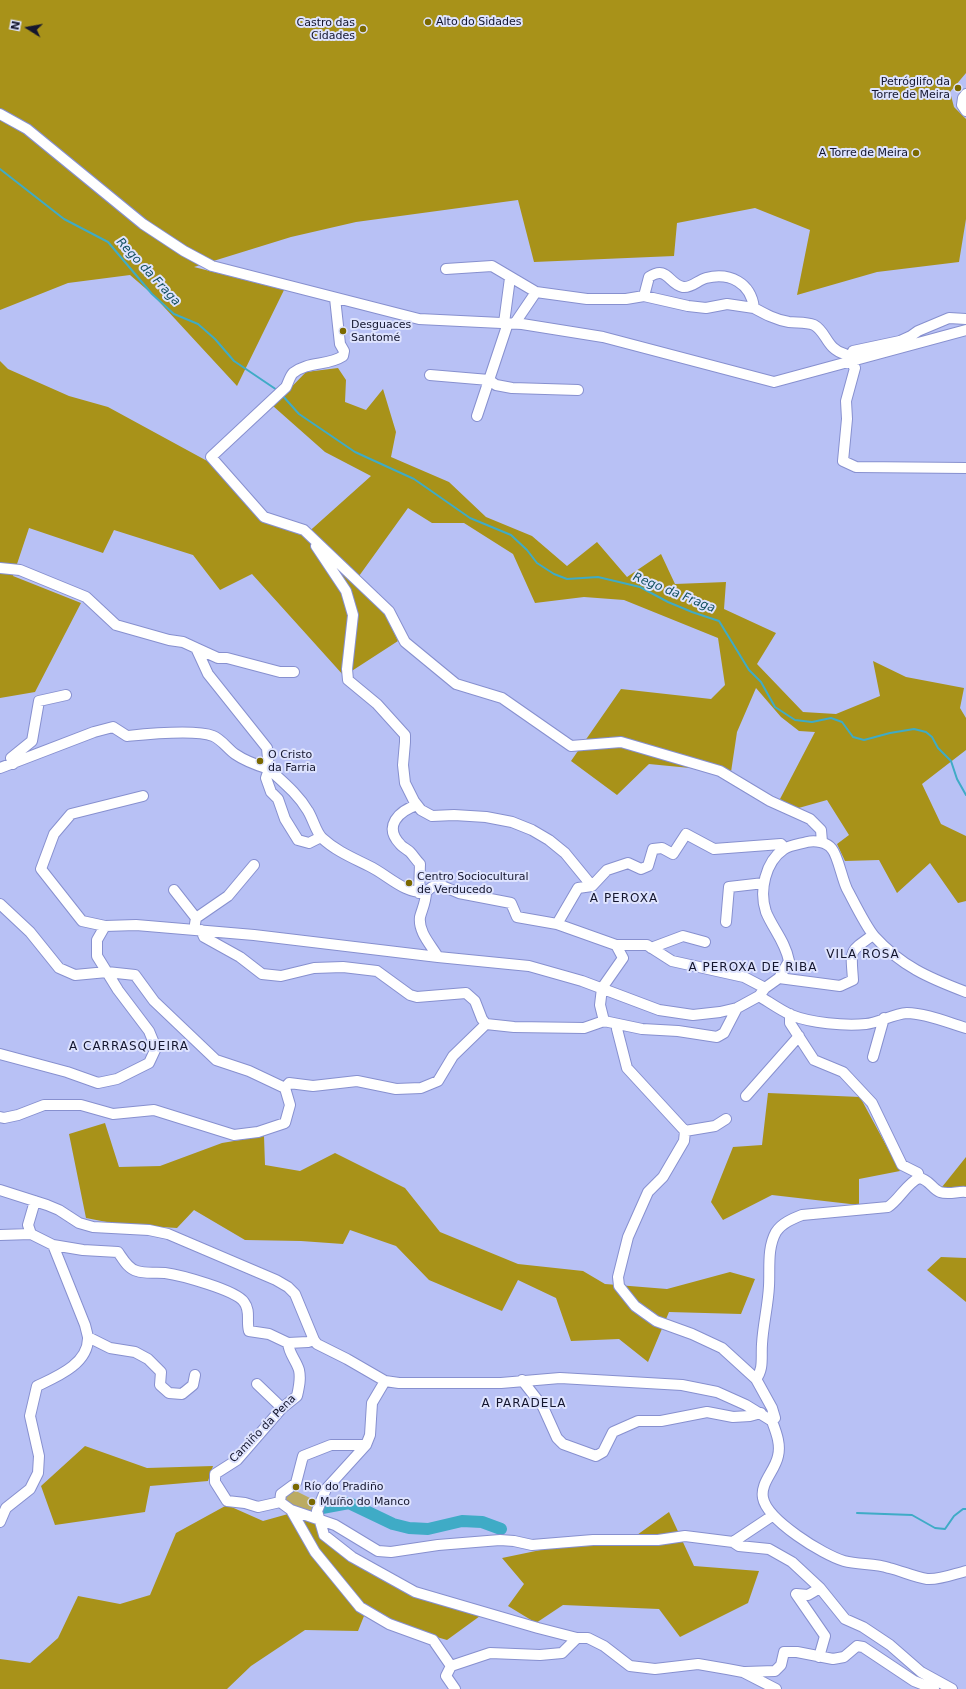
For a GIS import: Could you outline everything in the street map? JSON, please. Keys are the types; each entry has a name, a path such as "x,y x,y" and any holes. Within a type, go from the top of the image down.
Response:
{"street":[{"path":"966,94 963,98 962,105 966,111"},
{"path":"0,114 27,129 143,224 184,251 212,266 419,319 509,323 603,337 774,382 966,330"},
{"path":"446,269 492,266 536,292 587,299 626,299 644,296 688,306 706,308 727,304 754,308 777,319 815,326 830,346 838,352 846,354 855,368 846,401 847,419 843,461 856,467 966,468"},
{"path":"644,296 648,277 656,273 663,274 682,287 690,287 697,282 720,276 737,281 748,290 754,308"},
{"path":"477,416 509,323 510,278"},
{"path":"509,323 536,292"},
{"path":"335,298 340,344 344,351 343,356 336,361 309,364 292,374 286,387 211,457 264,517 304,530 389,611 405,642 456,684 502,698 571,746 621,742 720,771 770,801 810,819 821,830 822,842"},
{"path":"850,361 853,352 900,340 949,318 966,319"},
{"path":"430,375 489,380 496,385 512,388 578,390"},
{"path":"304,530 346,591 352,615 347,669 348,680 376,704 404,735 403,765 405,783 421,810 432,816 454,815 486,817 512,822 532,830 549,840 566,853 592,886"},
{"path":"0,568 20,570 86,597 116,625 162,638 183,642 218,658 227,658 280,672 294,672"},
{"path":"196,648 208,674 267,748 269,769 266,778 272,792 278,799 285,819 298,840 310,843 321,837"},
{"path":"13,764 11,758 32,741 39,701 66,695"},
{"path":"0,768 113,727 127,736 192,733 214,736 247,761 269,769 290,788 308,811 321,837 351,858 370,866 401,886 423,893"},
{"path":"143,796 71,814 54,834 41,869 82,921 106,926 136,925 254,935 438,957 529,966 602,988 659,1010 693,1015 737,1008 762,992 779,978 790,961 787,949 766,912 763,894 764,882 773,860 785,848 810,841 822,842 832,848 846,887 873,935 898,960 931,979 966,992"},
{"path":"417,805 407,808 398,815 393,825 394,835 400,845 409,851 420,864 423,893 426,902 420,918 421,930 438,957"},
{"path":"557,924 578,888 592,886 607,870 628,863 641,869 648,866 653,848 662,848 674,854 686,834 714,849 781,844 785,848"},
{"path":"196,918 228,896 254,865"},
{"path":"726,922 729,887 764,882"},
{"path":"423,893 432,887 440,886 459,893 511,903 517,917 557,924 616,945 647,945 672,961 744,977 790,1014 803,1019 842,1024 868,1024 884,1018 906,1013 917,1014 966,1028"},
{"path":"174,890 196,918 197,930 204,937 240,957 262,974 281,976 314,968 343,967 377,971 410,995 417,997 466,992 475,1001 482,1019 486,1024 514,1027 584,1028 604,1021 642,1029 678,1031 717,1037 724,1033 737,1008"},
{"path":"0,904 30,932 59,968 75,975 107,972 136,975 154,1001 216,1060 249,1070 285,1088 290,1105 285,1123 258,1132 234,1135 154,1110 113,1114 81,1105 44,1105 4,1118 0,1117"},
{"path":"0,1054 67,1072 98,1083 117,1079 150,1062 156,1048 149,1031 118,990 97,956 97,940 106,926"},
{"path":"779,978 840,986 853,980 851,954 855,948 873,935"},
{"path":"651,948 683,936 705,942"},
{"path":"604,1021 600,1005 602,988 623,958 616,945"},
{"path":"790,1014 790,1023 814,1060 843,1072 872,1103 902,1165 918,1173 920,1178 928,1181 939,1192 966,1192"},
{"path":"872,1057 884,1018"},
{"path":"285,1088 288,1083 314,1086 357,1081 396,1089 421,1088 438,1081 453,1056 486,1024"},
{"path":"618,1024 617,1029 627,1068 685,1131 684,1141 663,1177 648,1192 628,1237 618,1277 619,1286 635,1306 656,1321 692,1334 722,1348 756,1379 772,1408 775,1418 772,1421"},
{"path":"746,1096 799,1036"},
{"path":"685,1131 715,1126 726,1119"},
{"path":"756,1379 761,1373 763,1329 769,1285 772,1241 780,1226 789,1220 802,1215 888,1207 893,1204 913,1182 920,1178"},
{"path":"0,1190 59,1210 79,1223 93,1227 149,1230 168,1234 276,1280 296,1294 314,1340 325,1348 385,1381 399,1383 500,1383 560,1378 682,1385 717,1392 760,1413 772,1421 778,1441 779,1455 775,1467 763,1488 762,1497 766,1508 772,1516 805,1541 832,1557 846,1561 889,1567 917,1577 929,1579 966,1571"},
{"path":"31,1234 28,1225 35,1201"},
{"path":"0,1235 31,1234 53,1245 83,1250 118,1252 125,1263 136,1271 166,1273 218,1287 240,1297 245,1303 249,1313 246,1323 249,1331 270,1334 288,1343 308,1342 314,1340"},
{"path":"0,1522 6,1508 30,1489 38,1473 39,1456 30,1416 37,1386 61,1375 78,1362 86,1346 88,1337 85,1325 53,1245"},
{"path":"88,1337 110,1348 134,1352 148,1359 161,1372 160,1385 169,1393 182,1394 193,1385 195,1375"},
{"name":"Camiño da Pena","path":"280,1502 258,1507 245,1503 228,1501 215,1482 215,1474 237,1460 282,1408 297,1396 300,1381 299,1369 289,1352 288,1343"},
{"path":"522,1380 543,1407 557,1438 563,1444 596,1456 603,1452 613,1432 638,1421 661,1421 707,1412 733,1417 750,1416 760,1413"},
{"path":"385,1381 372,1403 370,1435 366,1445 326,1489 317,1511 324,1535 352,1557 415,1592 577,1638 588,1638 604,1646 630,1666 655,1669 698,1664 743,1672 774,1671 781,1665 784,1652 797,1652 833,1659 844,1657 857,1646 863,1647 914,1681 934,1689"},
{"path":"257,1384 282,1408"},
{"path":"366,1445 331,1445 303,1456 296,1483 281,1494 280,1502 290,1510 335,1525 378,1551 392,1552 438,1545 500,1540 532,1545 592,1540 658,1540 685,1536 733,1542 739,1546 769,1549 792,1562 820,1588 845,1618 863,1627 890,1645 921,1672 952,1689"},
{"path":"290,1510 316,1552 360,1607 389,1624 433,1640 450,1666"},
{"path":"733,1542 772,1516"},
{"path":"819,1657 825,1636 796,1594 808,1595 820,1588"},
{"path":"450,1666 490,1653 540,1655 562,1652 577,1638"},
{"path":"450,1666 446,1676 455,1689"},
{"path":"743,1672 776,1689"}],"shaded area":[{"path":"0,0 966,0 966,73 950,92 954,107 966,119 966,219 959,262 877,272 797,295 810,230 755,208 677,223 674,256 534,262 518,200 356,222 291,237 194,267 284,290 237,386 152,294 130,275 68,283 0,310"},
{"path":"0,361 8,369 69,396 108,407 209,462 262,521 304,536 371,476 325,452 273,406 306,372 338,368 346,380 345,402 366,410 383,389 396,432 391,457 449,482 486,517 532,536 567,566 597,542 627,577 661,554 675,584 726,582 724,609 776,633 757,664 803,712 836,714 880,696 873,661 906,677 964,688 960,708 966,718 966,750 922,784 941,824 966,836 966,901 958,903 930,863 897,893 879,860 845,861 837,844 849,835 827,800 795,809 780,799 815,732 799,731 781,717 756,688 737,732 731,772 649,764 617,795 571,761 621,689 711,699 725,685 718,638 624,600 584,597 535,603 513,554 464,523 432,523 408,508 354,583 386,616 398,641 344,676 252,574 220,590 193,555 114,530 103,553 29,528 13,576 81,603 35,692 0,698"},
{"path":"768,1093 860,1097 900,1171 859,1179 859,1205 772,1195 723,1220 711,1202 733,1147 762,1145"},
{"path":"105,1123 119,1167 160,1166 222,1143 264,1136 265,1165 300,1171 335,1153 405,1188 440,1232 518,1264 583,1271 605,1284 667,1289 730,1272 755,1279 741,1314 669,1312 648,1362 619,1339 571,1341 556,1298 518,1280 502,1311 429,1280 396,1246 350,1230 343,1244 301,1241 245,1240 194,1210 177,1228 117,1224 86,1218 69,1134"},
{"path":"966,1157 966,1188 942,1187"},
{"path":"941,1257 966,1258 966,1302 927,1270"},
{"path":"85,1446 147,1468 213,1466 208,1481 150,1486 145,1512 55,1525 41,1486"},
{"path":"292,1489 310,1498 309,1506 314,1506 309,1514 287,1505 283,1496"},
{"path":"227,1505 263,1521 288,1514 316,1524 413,1596 480,1616 447,1640 364,1616 358,1631 305,1630 251,1666 227,1689 0,1689 0,1659 30,1663 58,1638 78,1596 120,1604 150,1595 176,1533"},
{"path":"669,1512 694,1566 759,1571 748,1603 680,1637 659,1609 563,1605 536,1623 508,1606 524,1584 502,1558 555,1547 623,1545"}],"waterway":[{"name":"Rego da Fraga","path":"0,169 64,219 108,242 152,294 174,314 198,324 215,339 234,361 277,390"},
{"name":"Rego da Fraga","path":"282,395 299,414 355,452 414,479 470,518 511,535 527,550 537,563 554,574 567,579 598,577 640,587 668,602 719,621 749,670 761,682 775,707 795,720 812,722 831,718 842,722 853,737 864,740 890,733 914,729 926,732 932,737 938,748 951,761 957,779 966,795"},
{"path":"322,1508 349,1503 393,1524 409,1528 428,1529 462,1521 482,1522 501,1529"},
{"path":"857,1513 912,1515 935,1528 945,1529 954,1516 963,1509 966,1509"}],"place":[{"name":"Alto do Sidades","path":"428,22"},
{"name":"Castro das Cidades","path":"363,29"},
{"name":"Petróglifo da Torre de Meira","path":"958,88"},
{"name":"A Torre de Meira","path":"916,153"},
{"name":"Desguaces Santomé","path":"343,331"},
{"name":"O Cristo da Farria","path":"260,761"},
{"name":"Centro Sociocultural de Verducedo","path":"409,883"},
{"name":"Río do Pradiño","path":"296,1487"},
{"name":"Muíño do Manco","path":"312,1502"}],"district":[{"name":"A PEROXA","path":"624,899"},
{"name":"VILA ROSA","path":"863,955"},
{"name":"A PEROXA DE RIBA","path":"753,968"},
{"name":"A CARRASQUEIRA","path":"129,1047"},
{"name":"A PARADELA","path":"524,1404"}]}
